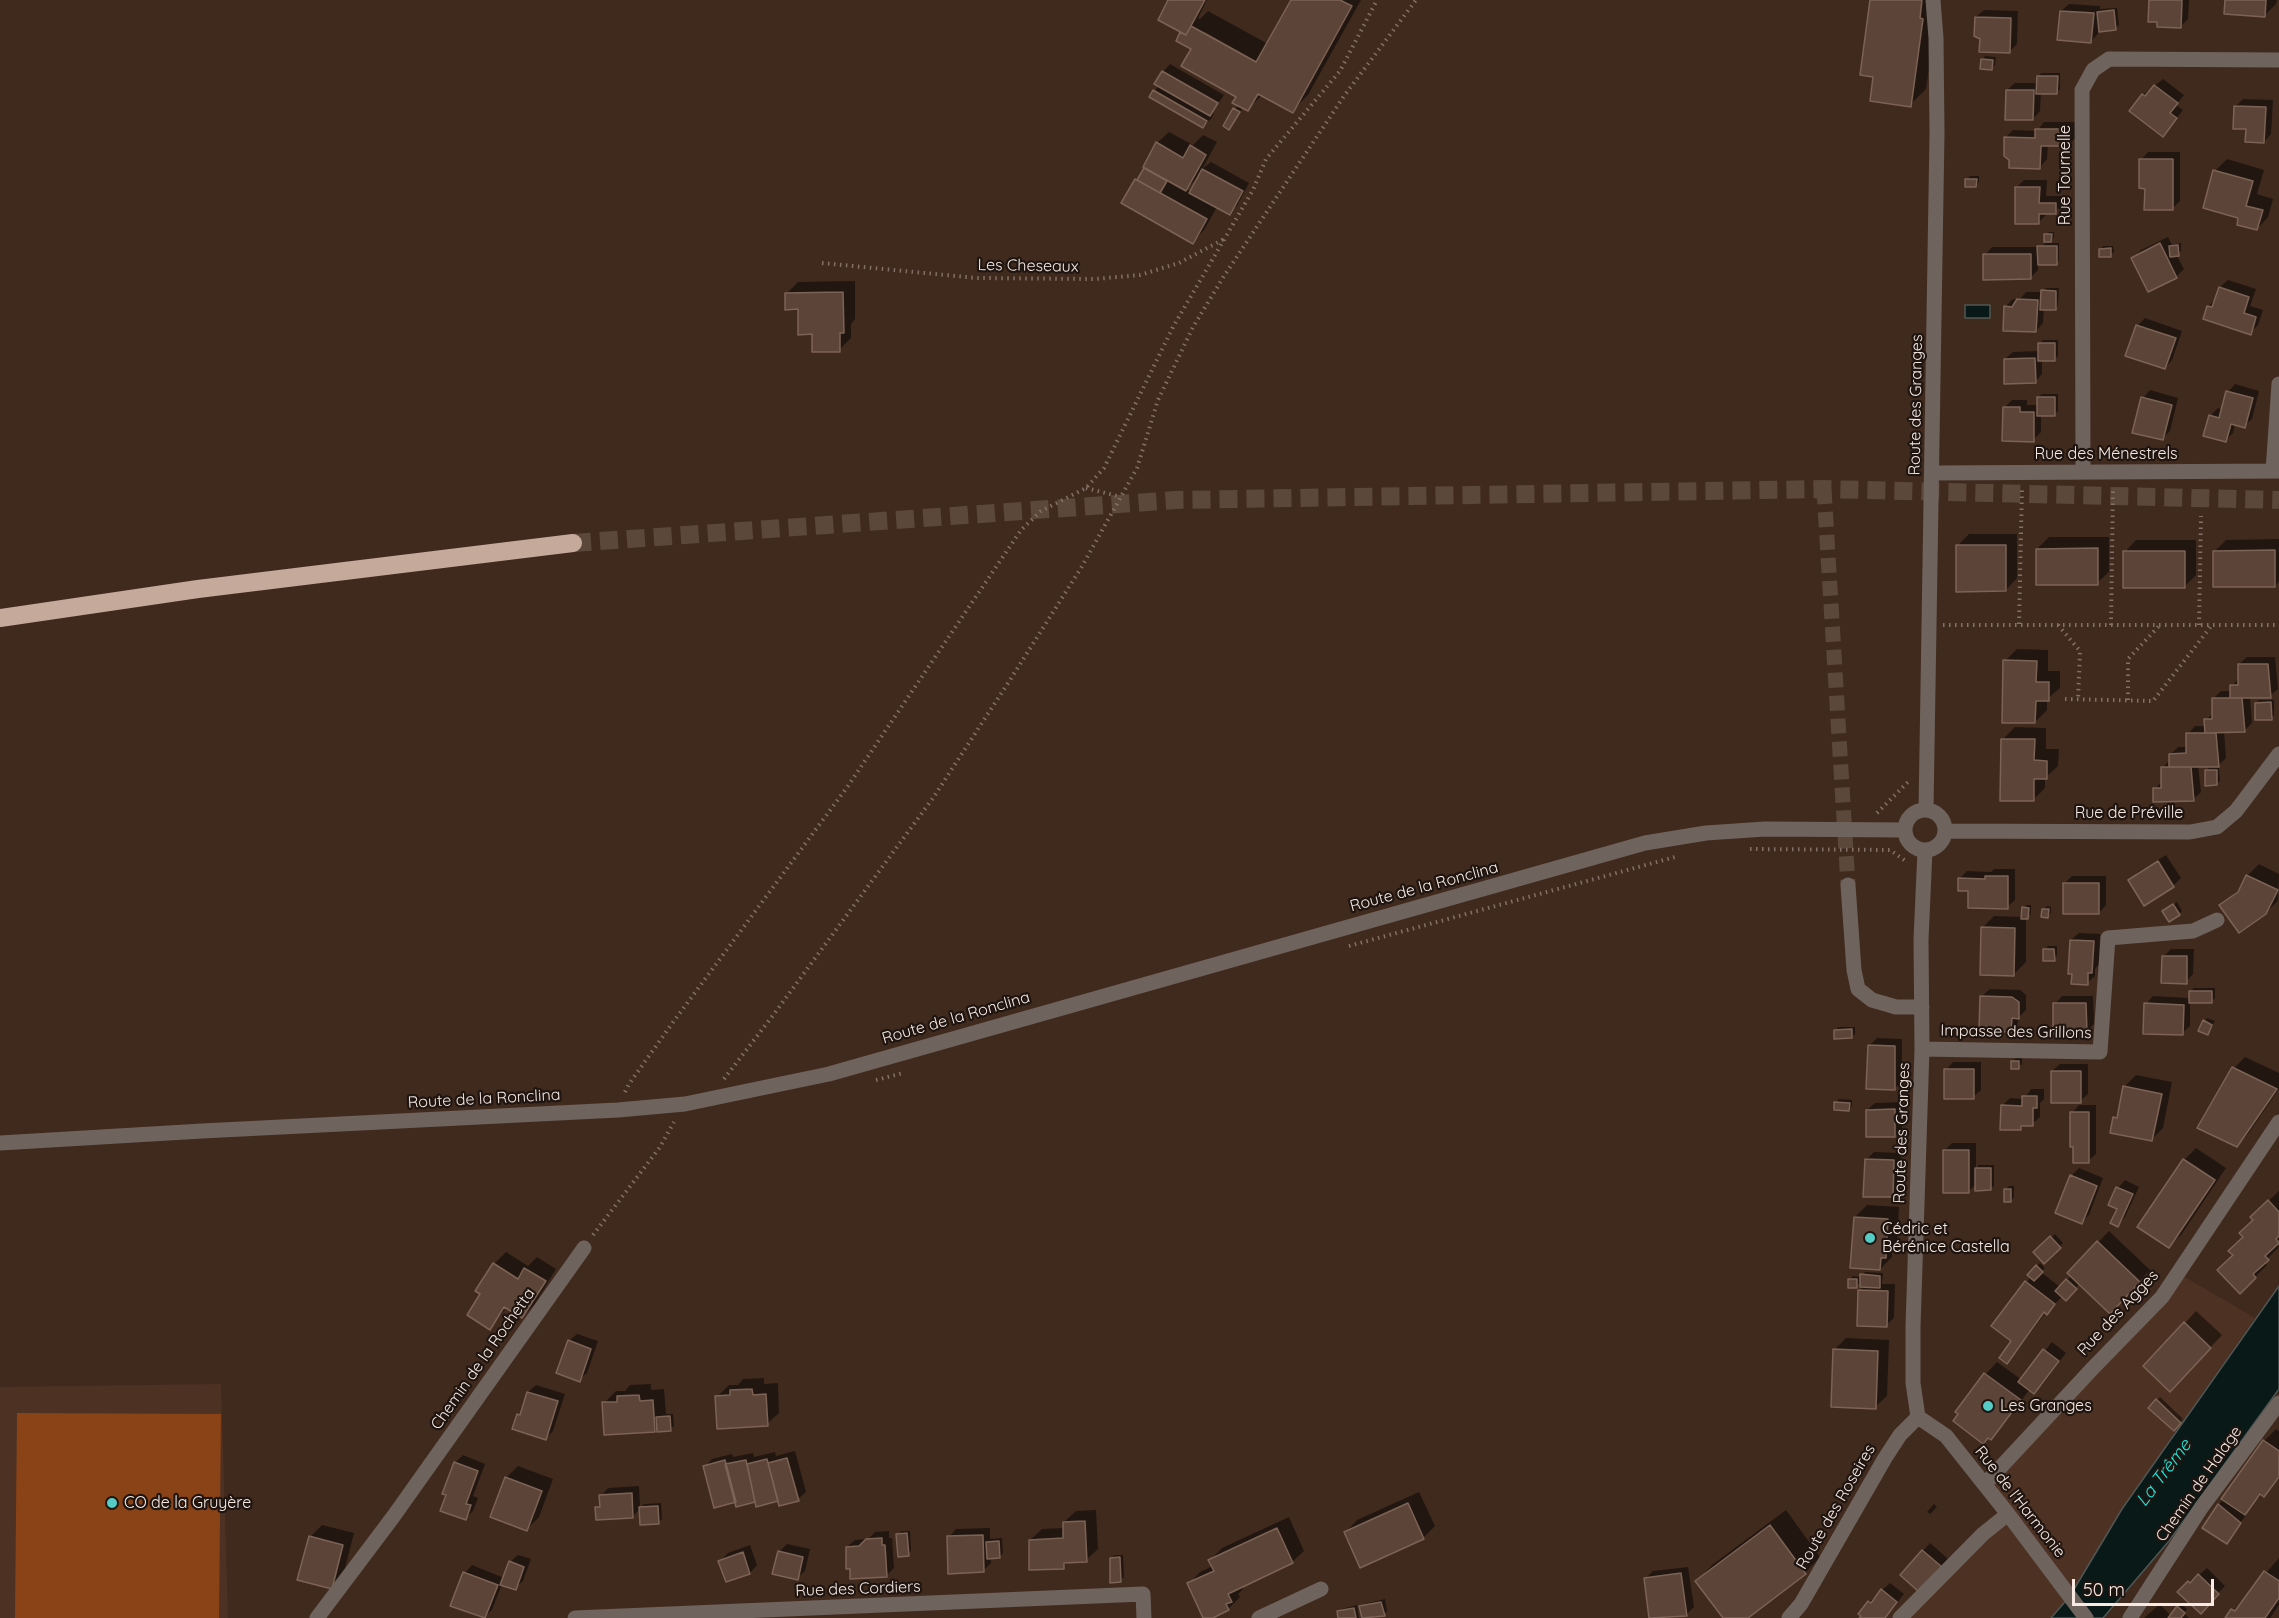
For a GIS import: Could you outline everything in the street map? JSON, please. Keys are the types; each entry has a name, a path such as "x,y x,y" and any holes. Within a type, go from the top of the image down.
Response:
{"highway":[{"path":"0,618 221,586 573,543"}],"street":[{"name":"Route des Granges","path":"1926,810 1937,133 1936,38 1933,0"},
{"name":"Rue Tournelle","path":"2083,471 2082,90 2093,70 2109,59 2279,60"},
{"path":"2276,471 2279,384"},
{"name":"Rue des Ménestrels","path":"1933,473 2276,471"},
{"name":"Rue de Préville","path":"1945,831 2190,832 2217,827 2236,811 2279,754"},
{"path":"1926,810 1940,816 1945,831 1941,842 1925,850 1911,844 1905,830 1911,816 1926,810"},
{"name":"Route de la Ronclina","path":"0,1143 618,1110 718,1099 829,1074 1645,843 1706,832 1765,829 1905,830"},
{"name":"Route des Granges","path":"1918,1417 1913,1383 1913,1327 1923,1049 1921,940 1925,850"},
{"path":"1848,885 1854,970 1858,989 1872,1000 1896,1007 1922,1007"},
{"name":"Impasse des Grillons","path":"1923,1049 2100,1052 2108,938 2193,931 2217,920"},
{"name":"Rue des Agges","path":"1985,1484 2162,1297 2279,1122"},
{"name":"Chemin de la Rochetta","path":"317,1618 393,1517 584,1248"},
{"name":"Chemin de Halage","path":"2130,1618 2201,1508 2279,1403"},
{"name":"Rue de l'Harmonie","path":"1918,1417 1946,1436 2086,1618"},
{"name":"Route des Roseires","path":"1789,1618 1801,1604 1894,1443 1918,1417"},
{"path":"1900,1618 1983,1534 2008,1514"},
{"path":"1259,1618 1321,1589"},
{"name":"Rue des Cordiers","path":"575,1618 953,1611 1143,1594 1144,1618"}],"path":[{"path":"618,1110 629,1084 848,786 1022,530 1041,511 1086,488 1104,468 1173,327 1253,190 1266,159 1340,71 1377,0"},
{"path":"718,1099 718,1087 933,798 1081,568 1137,468 1158,400 1192,327 1344,96 1416,0"},
{"name":"Les Cheseaux","path":"822,263 976,278 1095,279 1140,275 1179,263 1225,238"},
{"path":"2019,624 2022,481"},
{"path":"2111,625 2113,481"},
{"path":"1086,488 1121,497"},
{"path":"2199,625 2201,516"},
{"path":"2057,624 2080,651 2078,700"},
{"path":"1939,625 2279,625"},
{"path":"2128,700 2128,659 2161,625"},
{"path":"2065,699 2153,701 2212,625"},
{"path":"1872,850 1873,816 1911,780 1927,780"},
{"path":"584,1248 660,1147 675,1120"}],"shaded area":[{"path":"2183,1276 2255,1318 2122,1509 2070,1596 2051,1618 1901,1618 2008,1514 1985,1484"},
{"name":"CO de la Gruyère","path":"221,1384 228,1618 0,1618 0,1387"},
{"name":"CO de la Gruyère","path":"17,1413 221,1414 219,1618 15,1618"}],"water":[{"path":"1965,305 1990,305 1990,318 1965,318"},
{"name":"La Trême","path":"2279,1286 2279,1389 2169,1541 2103,1618 2051,1618 2070,1596 2122,1509"}],"building":[{"path":"1168,0 1205,0 1186,35 1158,20"},
{"path":"1291,0 1340,0 1352,6 1293,113 1258,94 1248,111 1232,103 1236,97 1181,66 1191,49 1176,41 1180,32 1186,35 1191,26 1256,62"},
{"path":"1870,0 1922,0 1920,18 1923,19 1911,107 1870,101 1873,77 1860,75"},
{"path":"2149,0 2182,0 2181,28 2157,27 2157,22 2148,22"},
{"path":"2225,0 2266,0 2265,17 2224,14"},
{"path":"2114,10 2116,30 2099,32 2097,12"},
{"path":"2060,11 2094,13 2091,43 2057,40"},
{"path":"1975,17 2011,18 2010,53 1979,52 1980,39 1974,36"},
{"path":"1981,59 1993,60 1992,70 1980,69"},
{"path":"1162,71 1218,103 1210,116 1154,84"},
{"path":"2037,76 2058,76 2057,94 2036,94"},
{"path":"2154,85 2178,103 2170,113 2177,118 2163,137 2129,111 2142,94 2145,96"},
{"path":"1153,90 1207,121 1203,128 1149,97"},
{"path":"2006,90 2034,90 2033,120 2005,120"},
{"path":"2234,106 2266,107 2264,143 2245,142 2246,129 2233,129"},
{"path":"1233,108 1240,112 1229,130 1223,126"},
{"path":"2035,129 2070,129 2070,146 2041,146 2040,169 2009,168 2009,160 2004,156 2004,137 2035,138"},
{"path":"1156,142 1183,158 1190,145 1206,155 1186,191 1143,167"},
{"path":"2139,159 2173,159 2173,210 2144,210 2145,189 2139,188"},
{"path":"1144,168 1167,181 1160,193 1137,180"},
{"path":"1202,169 1243,191 1230,215 1189,193"},
{"path":"2213,170 2253,181 2246,206 2263,210 2257,230 2237,225 2238,218 2203,208"},
{"path":"1135,179 1207,219 1193,244 1121,203"},
{"path":"1965,179 1977,179 1976,187 1965,187"},
{"path":"2015,187 2040,187 2039,203 2056,203 2056,214 2039,214 2039,224 2015,224"},
{"path":"2044,234 2052,234 2051,242 2044,242"},
{"path":"2160,243 2177,278 2148,292 2131,258"},
{"path":"2178,245 2179,256 2170,257 2169,246"},
{"path":"2037,246 2057,246 2057,265 2038,265"},
{"path":"2111,248 2111,257 2099,257 2099,249"},
{"path":"1983,254 2031,254 2031,279 1983,280"},
{"path":"2219,287 2249,297 2244,313 2256,317 2251,335 2203,319 2207,306 2212,307"},
{"path":"2041,290 2056,291 2056,310 2040,310"},
{"path":"843,292 844,333 840,333 840,352 812,352 812,334 798,335 798,309 785,310 785,293"},
{"path":"2017,299 2038,300 2036,332 2003,331 2004,306 2012,307"},
{"path":"2136,325 2176,338 2165,369 2125,356"},
{"path":"2038,343 2055,343 2055,361 2038,361"},
{"path":"2035,358 2036,383 2004,384 2004,359"},
{"path":"2226,391 2253,398 2245,428 2231,424 2226,442 2203,436 2209,415 2219,418"},
{"path":"2037,397 2055,397 2055,416 2037,416"},
{"path":"2141,397 2172,405 2163,440 2132,433"},
{"path":"2003,407 2020,407 2020,412 2034,412 2034,442 2002,441"},
{"path":"1956,545 2006,545 2006,591 1956,592"},
{"path":"2098,548 2098,585 2036,585 2036,549"},
{"path":"2275,550 2275,587 2213,587 2213,551"},
{"path":"2123,551 2185,551 2185,588 2123,588"},
{"path":"2003,660 2037,661 2036,682 2049,682 2049,701 2036,701 2035,723 2002,723"},
{"path":"2238,664 2268,664 2271,698 2230,698 2230,685 2238,685"},
{"path":"2212,698 2242,698 2245,732 2205,733 2204,719 2212,719"},
{"path":"2271,702 2272,720 2255,720 2255,703"},
{"path":"2186,733 2216,733 2219,767 2169,767 2169,754 2186,753"},
{"path":"2001,739 2035,739 2034,760 2047,761 2047,779 2034,779 2034,801 2000,801"},
{"path":"2161,767 2191,767 2194,801 2153,802 2153,788 2161,788"},
{"path":"2205,770 2217,770 2217,785 2205,786"},
{"path":"2158,861 2174,887 2144,906 2128,880"},
{"path":"2246,875 2278,890 2266,914 2239,933 2219,905 2238,892"},
{"path":"1985,876 2008,876 2008,909 1968,908 1968,891 1958,891 1958,878 1985,879"},
{"path":"2063,883 2099,883 2099,914 2063,914"},
{"path":"2173,904 2180,915 2169,922 2162,911"},
{"path":"2022,907 2029,908 2028,919 2021,919"},
{"path":"2042,909 2049,909 2048,918 2041,917"},
{"path":"1981,927 2015,928 2014,976 1980,975"},
{"path":"2070,940 2094,941 2092,973 2088,973 2088,985 2071,984 2072,974 2068,974"},
{"path":"2043,949 2054,949 2055,961 2043,961"},
{"path":"2162,956 2187,956 2187,984 2161,983"},
{"path":"2189,991 2212,991 2212,1003 2189,1003"},
{"path":"1980,996 2012,997 2019,1002 2019,1019 2012,1018 2011,1032 1979,1031"},
{"path":"2053,1003 2086,1003 2087,1033 2053,1034"},
{"path":"2144,1003 2184,1005 2183,1035 2143,1034"},
{"path":"2203,1020 2212,1025 2208,1035 2198,1031"},
{"path":"1852,1029 1852,1038 1834,1039 1834,1030"},
{"path":"1868,1045 1895,1046 1895,1090 1866,1089"},
{"path":"2011,1061 2019,1061 2019,1069 2011,1069"},
{"path":"2232,1067 2277,1089 2237,1147 2197,1128"},
{"path":"1944,1069 1974,1069 1974,1099 1944,1099"},
{"path":"2051,1071 2081,1071 2081,1103 2051,1103"},
{"path":"2123,1086 2162,1094 2152,1141 2110,1133 2113,1117 2117,1118"},
{"path":"2022,1096 2037,1096 2037,1108 2033,1108 2033,1126 2021,1126 2021,1130 2000,1130 2001,1105 2022,1106"},
{"path":"1834,1102 1850,1103 1849,1111 1834,1110"},
{"path":"1895,1109 1895,1137 1866,1137 1866,1110"},
{"path":"2070,1112 2089,1112 2089,1163 2073,1163 2073,1147 2070,1147"},
{"path":"1943,1150 1969,1150 1969,1193 1943,1193"},
{"path":"1865,1159 1894,1160 1893,1197 1863,1197"},
{"path":"2183,1159 2215,1180 2169,1248 2137,1227"},
{"path":"1975,1168 1991,1168 1991,1190 1975,1191"},
{"path":"2070,1175 2097,1186 2082,1224 2055,1213"},
{"path":"2116,1187 2133,1194 2118,1227 2110,1223 2117,1209 2108,1205"},
{"path":"2004,1189 2011,1189 2011,1202 2004,1202"},
{"path":"2268,1200 2279,1212 2279,1236 2276,1239 2279,1243 2265,1256 2269,1260 2253,1274 2256,1278 2240,1294 2217,1270 2233,1255 2228,1251 2243,1237 2239,1233 2253,1220 2250,1217"},
{"name":"Cédric et Bérénice Castella","path":"1854,1217 1888,1219 1886,1258 1881,1258 1880,1270 1850,1268"},
{"path":"2050,1236 2061,1248 2044,1264 2033,1252"},
{"path":"2097,1241 2140,1282 2110,1314 2067,1273"},
{"path":"493,1263 518,1279 524,1268 546,1281 522,1318 504,1307 490,1330 467,1315 480,1294 475,1291"},
{"path":"2036,1265 2043,1272 2034,1281 2027,1275"},
{"path":"1860,1274 1880,1276 1880,1288 1860,1287"},
{"path":"1848,1279 1857,1279 1857,1288 1848,1288"},
{"path":"2066,1279 2077,1289 2066,1301 2055,1291"},
{"path":"2025,1281 2055,1304 2047,1315 2044,1312 2007,1364 1999,1358 2011,1341 1991,1326"},
{"path":"1858,1290 1888,1291 1887,1327 1857,1326"},
{"path":"2184,1322 2211,1348 2170,1392 2143,1366"},
{"path":"568,1340 591,1349 580,1382 556,1373"},
{"path":"1833,1349 1878,1351 1876,1409 1831,1407"},
{"path":"2043,1349 2059,1361 2034,1394 2018,1382"},
{"name":"Les Granges","path":"1984,1373 2021,1400 1991,1440 1988,1438 1983,1444 1953,1421 1958,1414 1955,1412"},
{"path":"752,1389 753,1395 766,1394 768,1426 717,1429 715,1396 730,1395 730,1390"},
{"path":"527,1392 558,1401 546,1440 512,1429 517,1414 520,1415"},
{"path":"639,1395 640,1401 653,1400 655,1432 604,1435 602,1402 617,1402 617,1396"},
{"path":"2156,1399 2181,1423 2174,1431 2148,1408"},
{"path":"670,1416 671,1431 657,1432 656,1417"},
{"path":"2263,1440 2279,1451 2279,1477 2264,1497 2260,1494 2245,1515 2221,1499"},
{"path":"787,1458 799,1501 779,1506 768,1463"},
{"path":"767,1459 778,1501 756,1507 747,1464"},
{"path":"725,1460 736,1502 714,1508 703,1466"},
{"path":"746,1460 755,1502 736,1507 725,1464"},
{"path":"454,1462 478,1471 466,1504 471,1505 466,1520 440,1511 446,1495 442,1494"},
{"path":"505,1477 542,1491 527,1531 490,1517"},
{"path":"632,1493 633,1518 596,1520 595,1507 600,1507 599,1495"},
{"path":"1408,1503 1424,1539 1360,1568 1344,1532"},
{"path":"2218,1504 2241,1523 2227,1544 2202,1528"},
{"path":"658,1506 659,1524 640,1525 639,1507"},
{"path":"1085,1521 1087,1562 1064,1563 1064,1569 1029,1570 1029,1540 1063,1538 1063,1522"},
{"path":"1770,1525 1806,1574 1748,1618 1723,1618 1695,1581"},
{"path":"1277,1528 1293,1563 1228,1594 1232,1602 1226,1604 1229,1610 1213,1618 1203,1618 1187,1583 1214,1571 1208,1560"},
{"path":"907,1533 909,1556 898,1557 896,1534"},
{"path":"983,1535 984,1572 948,1574 947,1536"},
{"path":"309,1536 343,1545 332,1589 297,1580"},
{"path":"882,1538 882,1545 885,1545 887,1577 850,1579 850,1569 846,1569 846,1547 859,1546 866,1539"},
{"path":"999,1541 1000,1558 987,1559 986,1542"},
{"path":"1922,1550 1942,1567 1919,1592 1900,1575"},
{"path":"778,1551 803,1557 798,1580 772,1574"},
{"path":"743,1552 750,1574 726,1582 718,1561"},
{"path":"1120,1557 1121,1582 1110,1583 1110,1558"},
{"path":"509,1561 524,1567 516,1590 500,1585"},
{"path":"2264,1571 2279,1581 2279,1598 2265,1618 2225,1618 2231,1609 2235,1611"},
{"path":"463,1572 498,1585 485,1618 450,1606"},
{"path":"1681,1573 1687,1616 1649,1618 1644,1578"},
{"path":"2198,1574 2219,1594 2201,1614 2177,1592"},
{"path":"1881,1589 1897,1602 1885,1618 1859,1618 1861,1616 1858,1614 1868,1601 1871,1603"},
{"path":"1381,1602 1385,1616 1362,1618 1359,1606"},
{"path":"2177,1606 2185,1613 2181,1618 2168,1618"},
{"path":"1354,1608 1356,1618 1338,1618 1337,1611"}],"tunnel":[{"path":"1824,489 1848,885"},
{"path":"573,543 1176,500 1824,489 2279,500"}],"place":[{"name":"Cédric et Bérénice Castella","path":"1870,1238"},
{"name":"Les Granges","path":"1988,1406"},
{"name":"CO de la Gruyère","path":"112,1503"}]}
